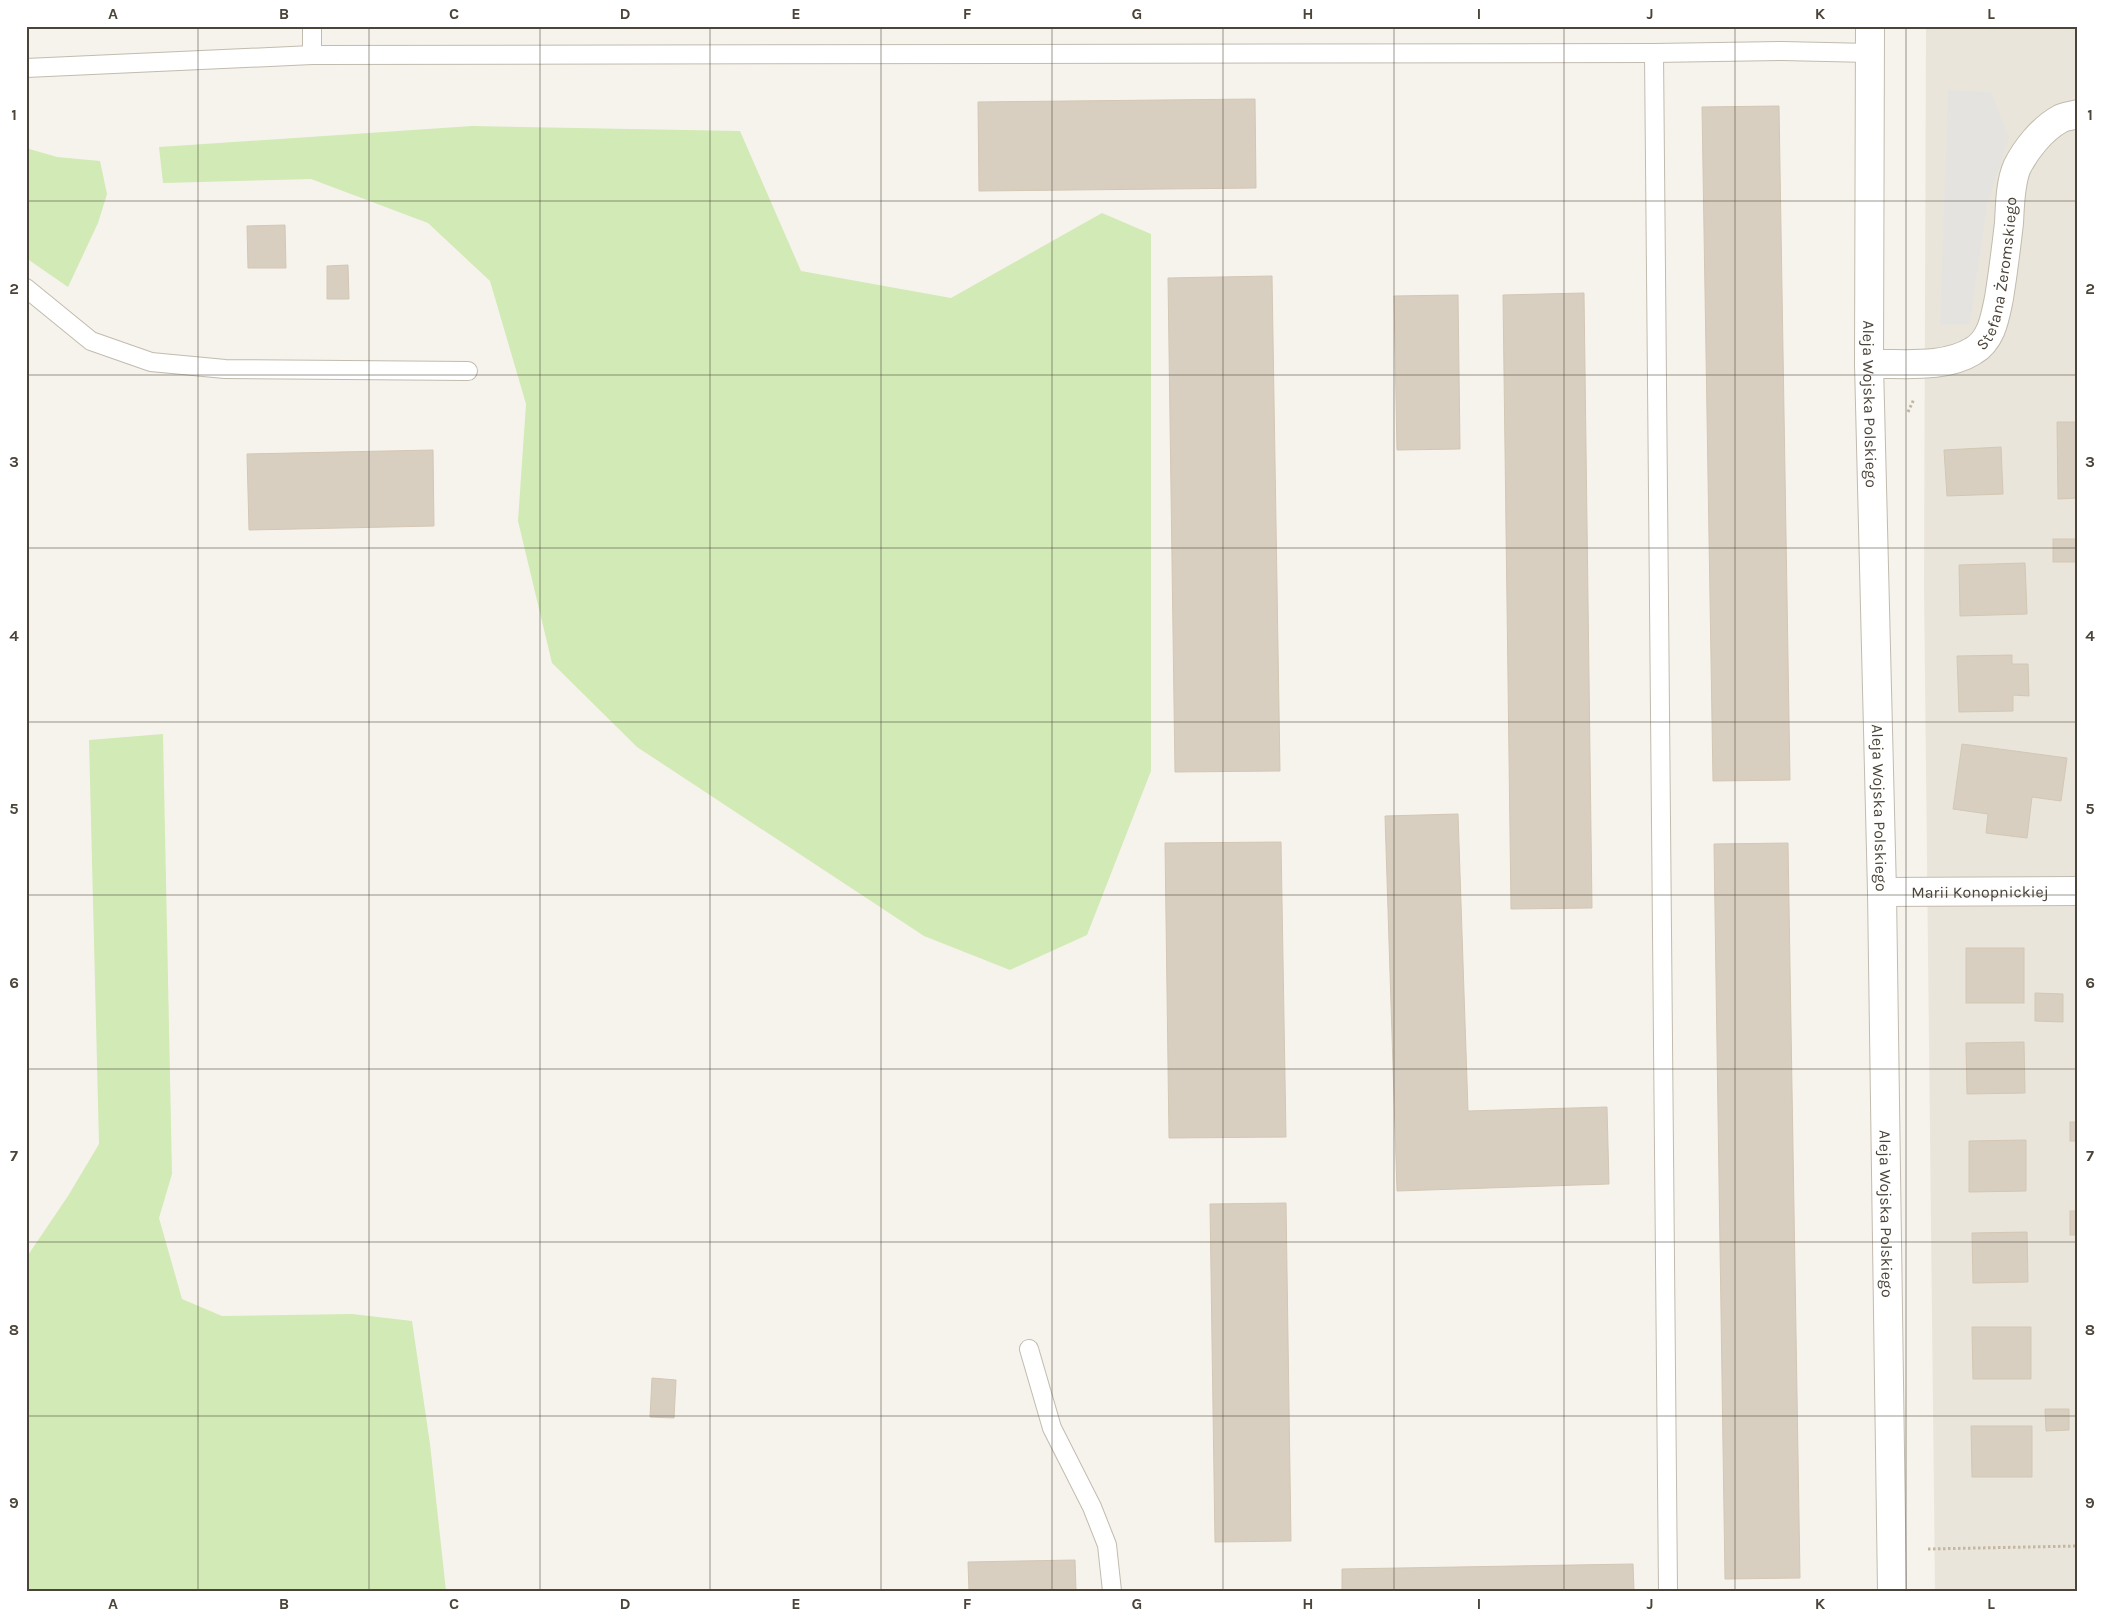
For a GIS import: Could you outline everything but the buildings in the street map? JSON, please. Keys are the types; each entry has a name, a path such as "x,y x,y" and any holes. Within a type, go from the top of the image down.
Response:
{"street":[{"name":"Aleja Wojska Polskiego","path":"1870,26 1869,364 1882,892 1892,1591"},
{"name":"Stefana Żeromskiego","path":"1869,364 1945,362 1958,359 1975,350 1987,337 1996,316 2004,273 2012,192 2017,168 2032,144 2048,128 2060,118 2078,114"},
{"name":"Marii Konopnickiej","path":"1882,892 2078,891"}],"lane":[{"path":"312,26 312,54"},
{"path":"26,68 312,54 1654,53 1782,51 1870,53"},
{"path":"1654,53 1668,1591"},
{"path":"26,288 92,341 151,362 225,369 468,371"},
{"path":"1029,1349 1052,1428 1092,1507 1107,1545 1112,1591"}],"path":[{"path":"1922,1549 2078,1546"}],"shaded area":[{"path":"1926,26 2078,26 2078,1591 1935,1591 1924,587"},
{"path":"1948,90 1991,92 2009,137 1987,205 1970,324 1940,325"}],"green space":[{"path":"472,126 740,131 801,271 951,298 1102,213 1151,234 1151,771 1087,935 1010,970 924,936 637,747 552,663 518,521 526,404 490,281 428,223 311,179 163,183 159,147"},
{"path":"26,148 57,157 100,161 107,194 98,223 68,287 26,258"},
{"path":"163,734 172,1174 159,1218 182,1299 222,1316 352,1314 412,1321 430,1444 446,1591 26,1591 26,1258 68,1196 99,1144 89,740"}]}
